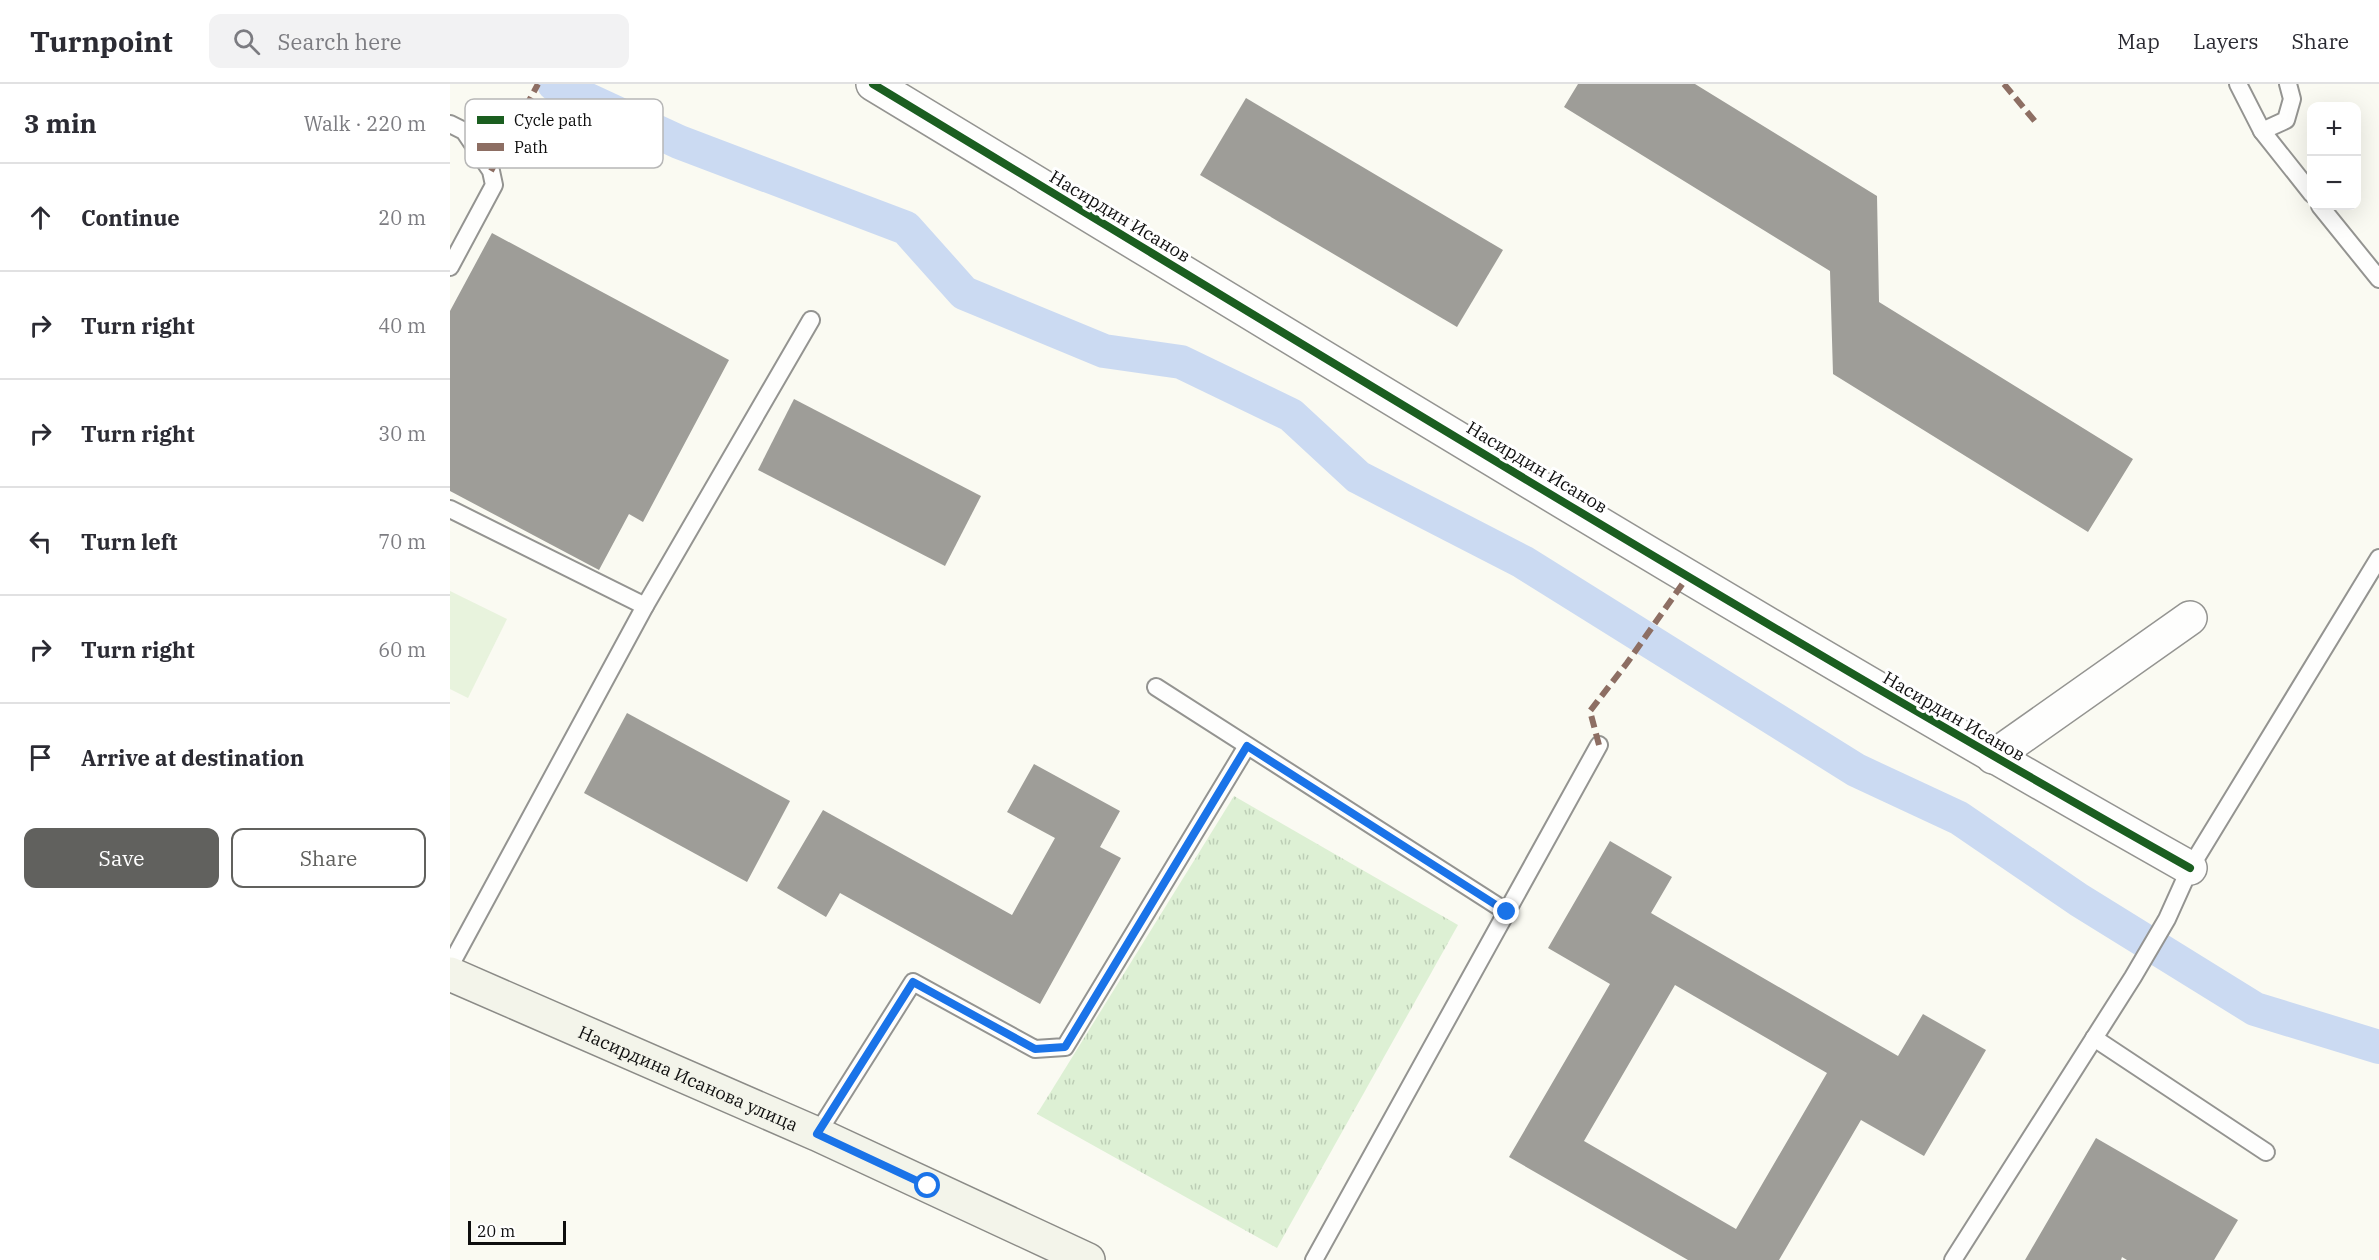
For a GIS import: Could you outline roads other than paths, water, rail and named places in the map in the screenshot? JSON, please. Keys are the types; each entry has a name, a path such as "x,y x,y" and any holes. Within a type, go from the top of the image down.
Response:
{"main road":[{"name":"Насирдина Исанова улица","path":"450,974 817,1134 1088,1260"}],"street":[{"name":"Насирдин Исанов","path":"873,84 1698,582 1993,757 2190,868"},
{"path":"1993,757 2190,618"}],"lane":[{"path":"2238,84 2262,131 2307,189"},
{"path":"2262,131 2286,120 2292,99 2288,84"},
{"path":"450,124 465,132"},
{"path":"450,267 494,185 489,168"},
{"path":"2323,210 2379,279"},
{"path":"450,966 645,606 811,320"},
{"path":"450,508 645,606"},
{"path":"1953,1260 2133,977 2167,919 2190,868 2379,558"},
{"path":"1156,687 1507,912"},
{"path":"1314,1260 1599,745"},
{"path":"817,1134 913,982 1035,1049 1065,1047 1247,746"},
{"path":"2094,1038 2266,1152"}],"waterway":[{"path":"554,84 586,99"},
{"path":"663,135 906,228 964,293 1104,351 1181,362 1291,415 1358,477 1523,562 1856,770 1959,818 2079,900 2255,1009 2379,1047"}]}
